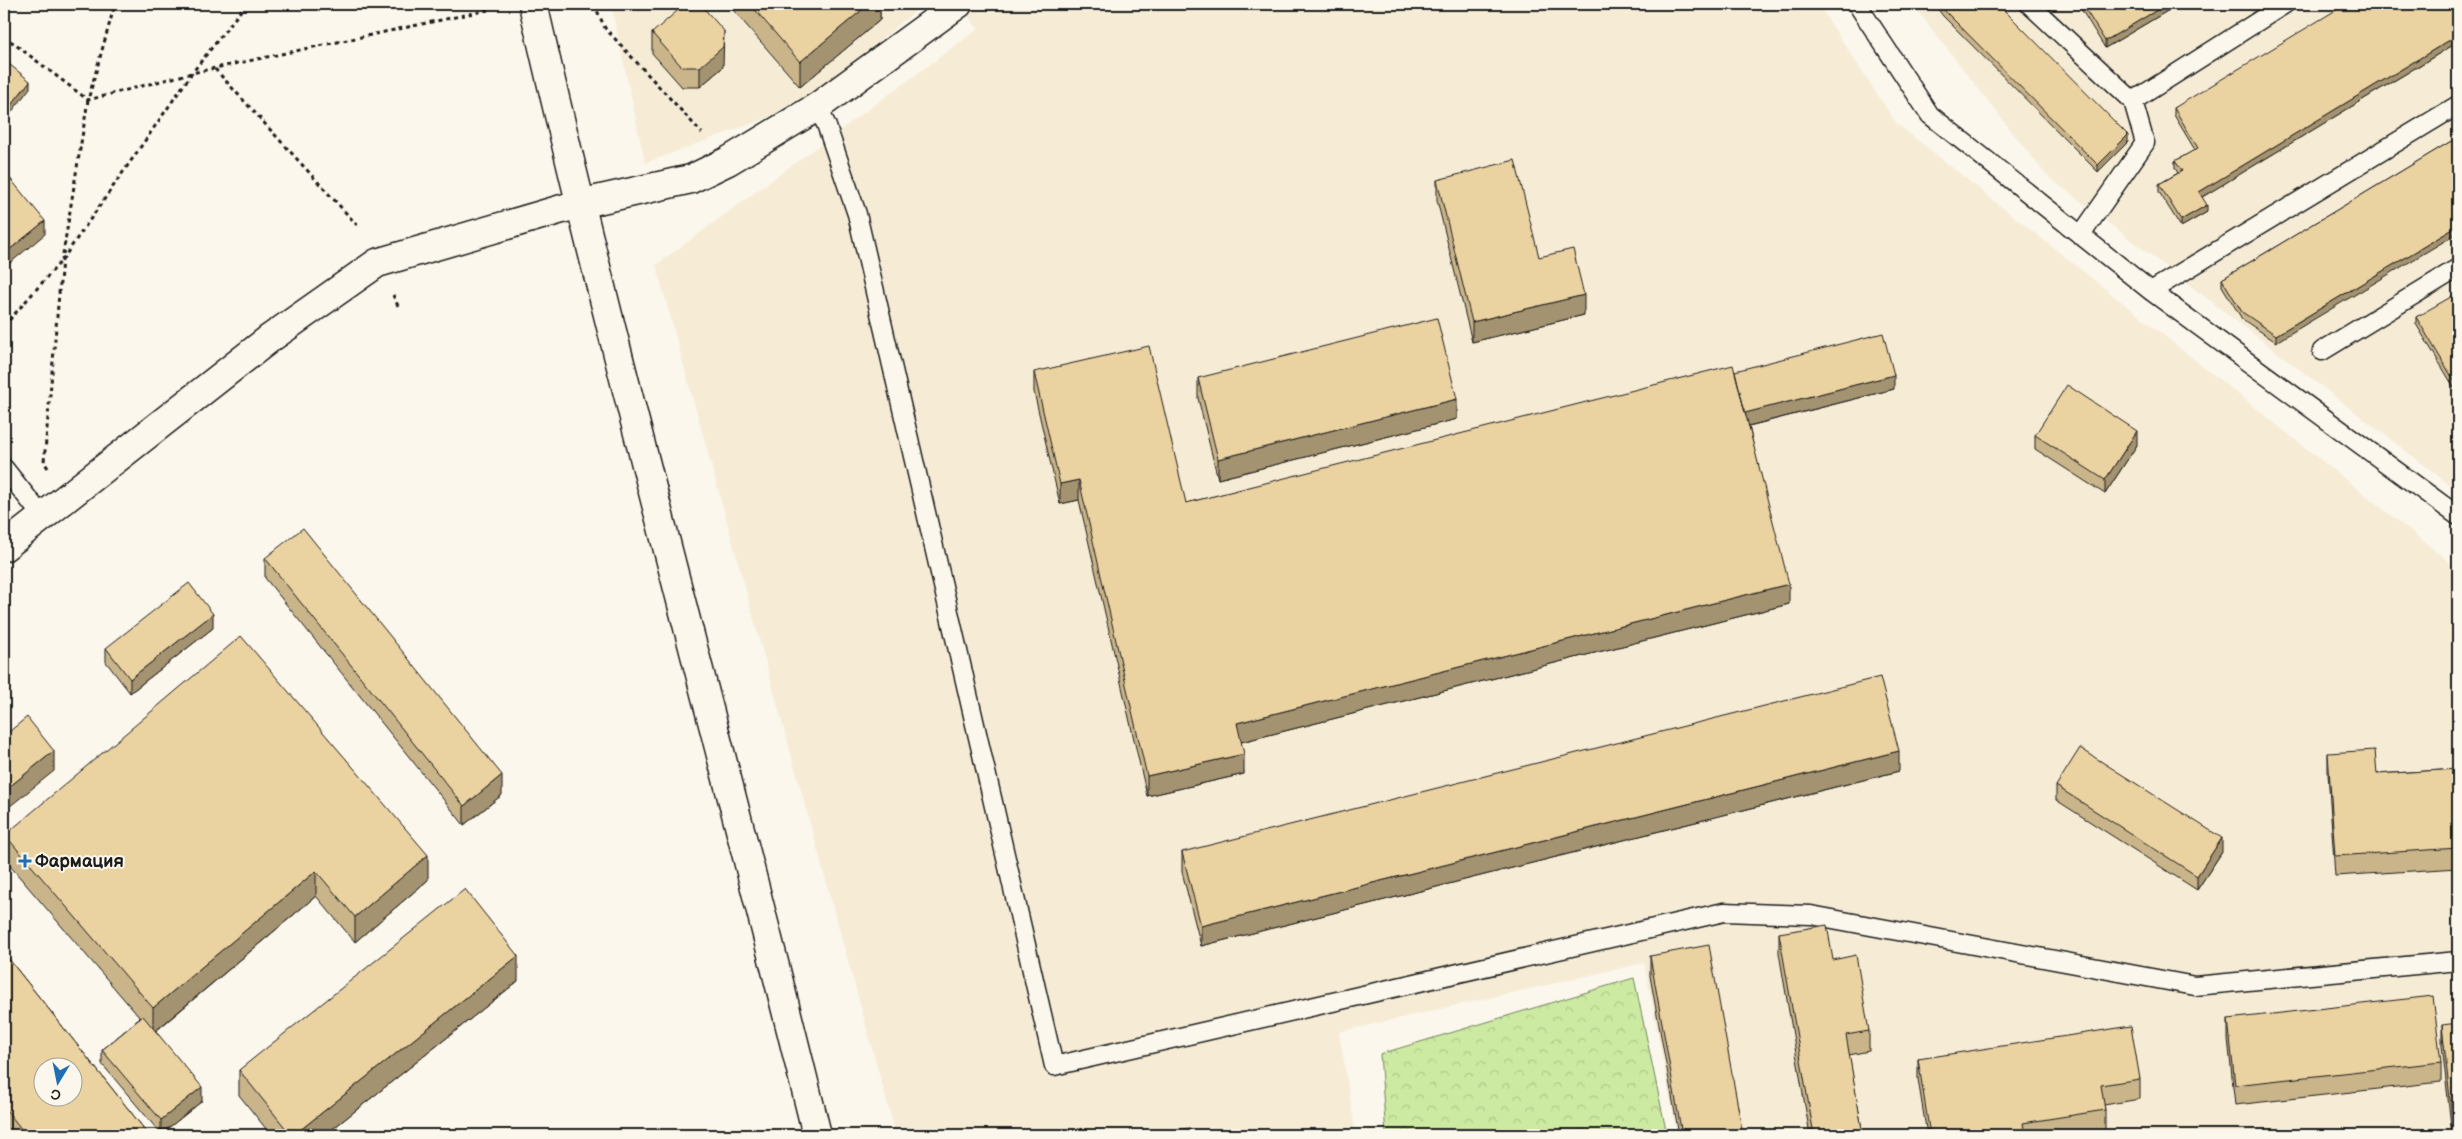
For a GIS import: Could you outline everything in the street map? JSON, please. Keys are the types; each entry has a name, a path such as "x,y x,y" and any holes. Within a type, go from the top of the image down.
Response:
{"street":[{"path":"533,4 579,204 750,862 817,1135"},
{"path":"4,547 269,339 377,264 579,204 691,179 728,161 817,107 958,4"}],"lane":[{"path":"1857,4 1930,115 2151,291 2458,516"},
{"path":"2029,4 2133,101 2145,143 2081,235"},
{"path":"2133,101 2286,4"},
{"path":"2151,291 2458,105"},
{"path":"817,107 826,124 857,214 1054,1066 1724,912 1811,915 2195,986 2458,961"},
{"path":"2322,351 2458,268"},
{"path":"4,468 42,516"}],"path":[{"path":"50,471 44,462 62,260 88,100 115,4"},
{"path":"4,326 62,260 192,73 246,4"},
{"path":"594,4 605,28 728,161"},
{"path":"88,100 192,73 488,10"},
{"path":"4,36 88,100"},
{"path":"214,69 357,225"},
{"path":"394,295 399,308"}],"shaded area":[{"path":"611,4 924,4 800,106 645,163"},
{"path":"959,4 1818,4 1896,123 2446,559 2458,574 2458,1135 1677,1135 1644,963 1339,1032 1356,1135 896,1135 656,265 978,29"},
{"path":"1912,4 2458,4 2458,491 2046,175"}],"green space":[{"path":"1634,978 1667,1135 1386,1135 1380,1054"}],"building":[{"path":"685,4 700,4 724,31 723,47 700,67 682,67 652,33"},
{"path":"750,4 869,4 800,62"},
{"path":"1939,4 1998,4 2128,135 2098,165"},
{"path":"2082,4 2167,4 2105,41"},
{"path":"2346,4 2458,4 2458,35 2199,192 2207,205 2181,220 2159,184 2182,171 2175,161 2198,148 2174,108"},
{"path":"4,60 30,81 4,114"},
{"path":"2458,137 2458,226 2276,335 2242,312 2222,279"},
{"path":"1515,160 1539,257 1573,249 1584,295 1472,322 1437,180"},
{"path":"4,171 45,221 4,254"},
{"path":"2456,294 2458,298 2458,387 2416,317"},
{"path":"1437,318 1457,399 1218,459 1198,378"},
{"path":"1883,333 1894,375 1745,413 1735,371"},
{"path":"1149,346 1186,503 1733,365 1789,584 1237,723 1244,754 1147,776 1079,480 1060,484 1034,372"},
{"path":"2067,385 2137,431 2105,480 2035,435"},
{"path":"303,528 502,775 464,806 265,558"},
{"path":"189,583 213,614 130,679 106,648"},
{"path":"241,636 428,855 355,917 316,871 153,1008 5,835"},
{"path":"1880,677 1899,751 1201,926 1182,852"},
{"path":"27,717 54,751 4,791 4,736"},
{"path":"2080,748 2222,838 2197,876 2056,786"},
{"path":"2375,750 2377,774 2458,769 2458,848 2335,856 2328,753"},
{"path":"465,889 518,956 294,1135 291,1135 239,1070"},
{"path":"1827,925 1833,960 1856,955 1869,1031 1846,1035 1863,1135 1814,1135 1779,933"},
{"path":"1709,945 1743,1135 1682,1135 1650,956"},
{"path":"4,953 149,1135 26,1135 4,1107"},
{"path":"2433,996 2441,1062 2235,1085 2228,1019"},
{"path":"143,1016 202,1087 161,1120 102,1050"},
{"path":"2458,1023 2458,1135 2454,1135 2442,1025"},
{"path":"2131,1026 2140,1079 2101,1085 2105,1110 2023,1123 2025,1135 1930,1135 1918,1059"},
{"path":"1190,1128 1191,1135 1171,1135 1171,1130"}],"place":[{"name":"Фармация","path":"25,861"}]}
